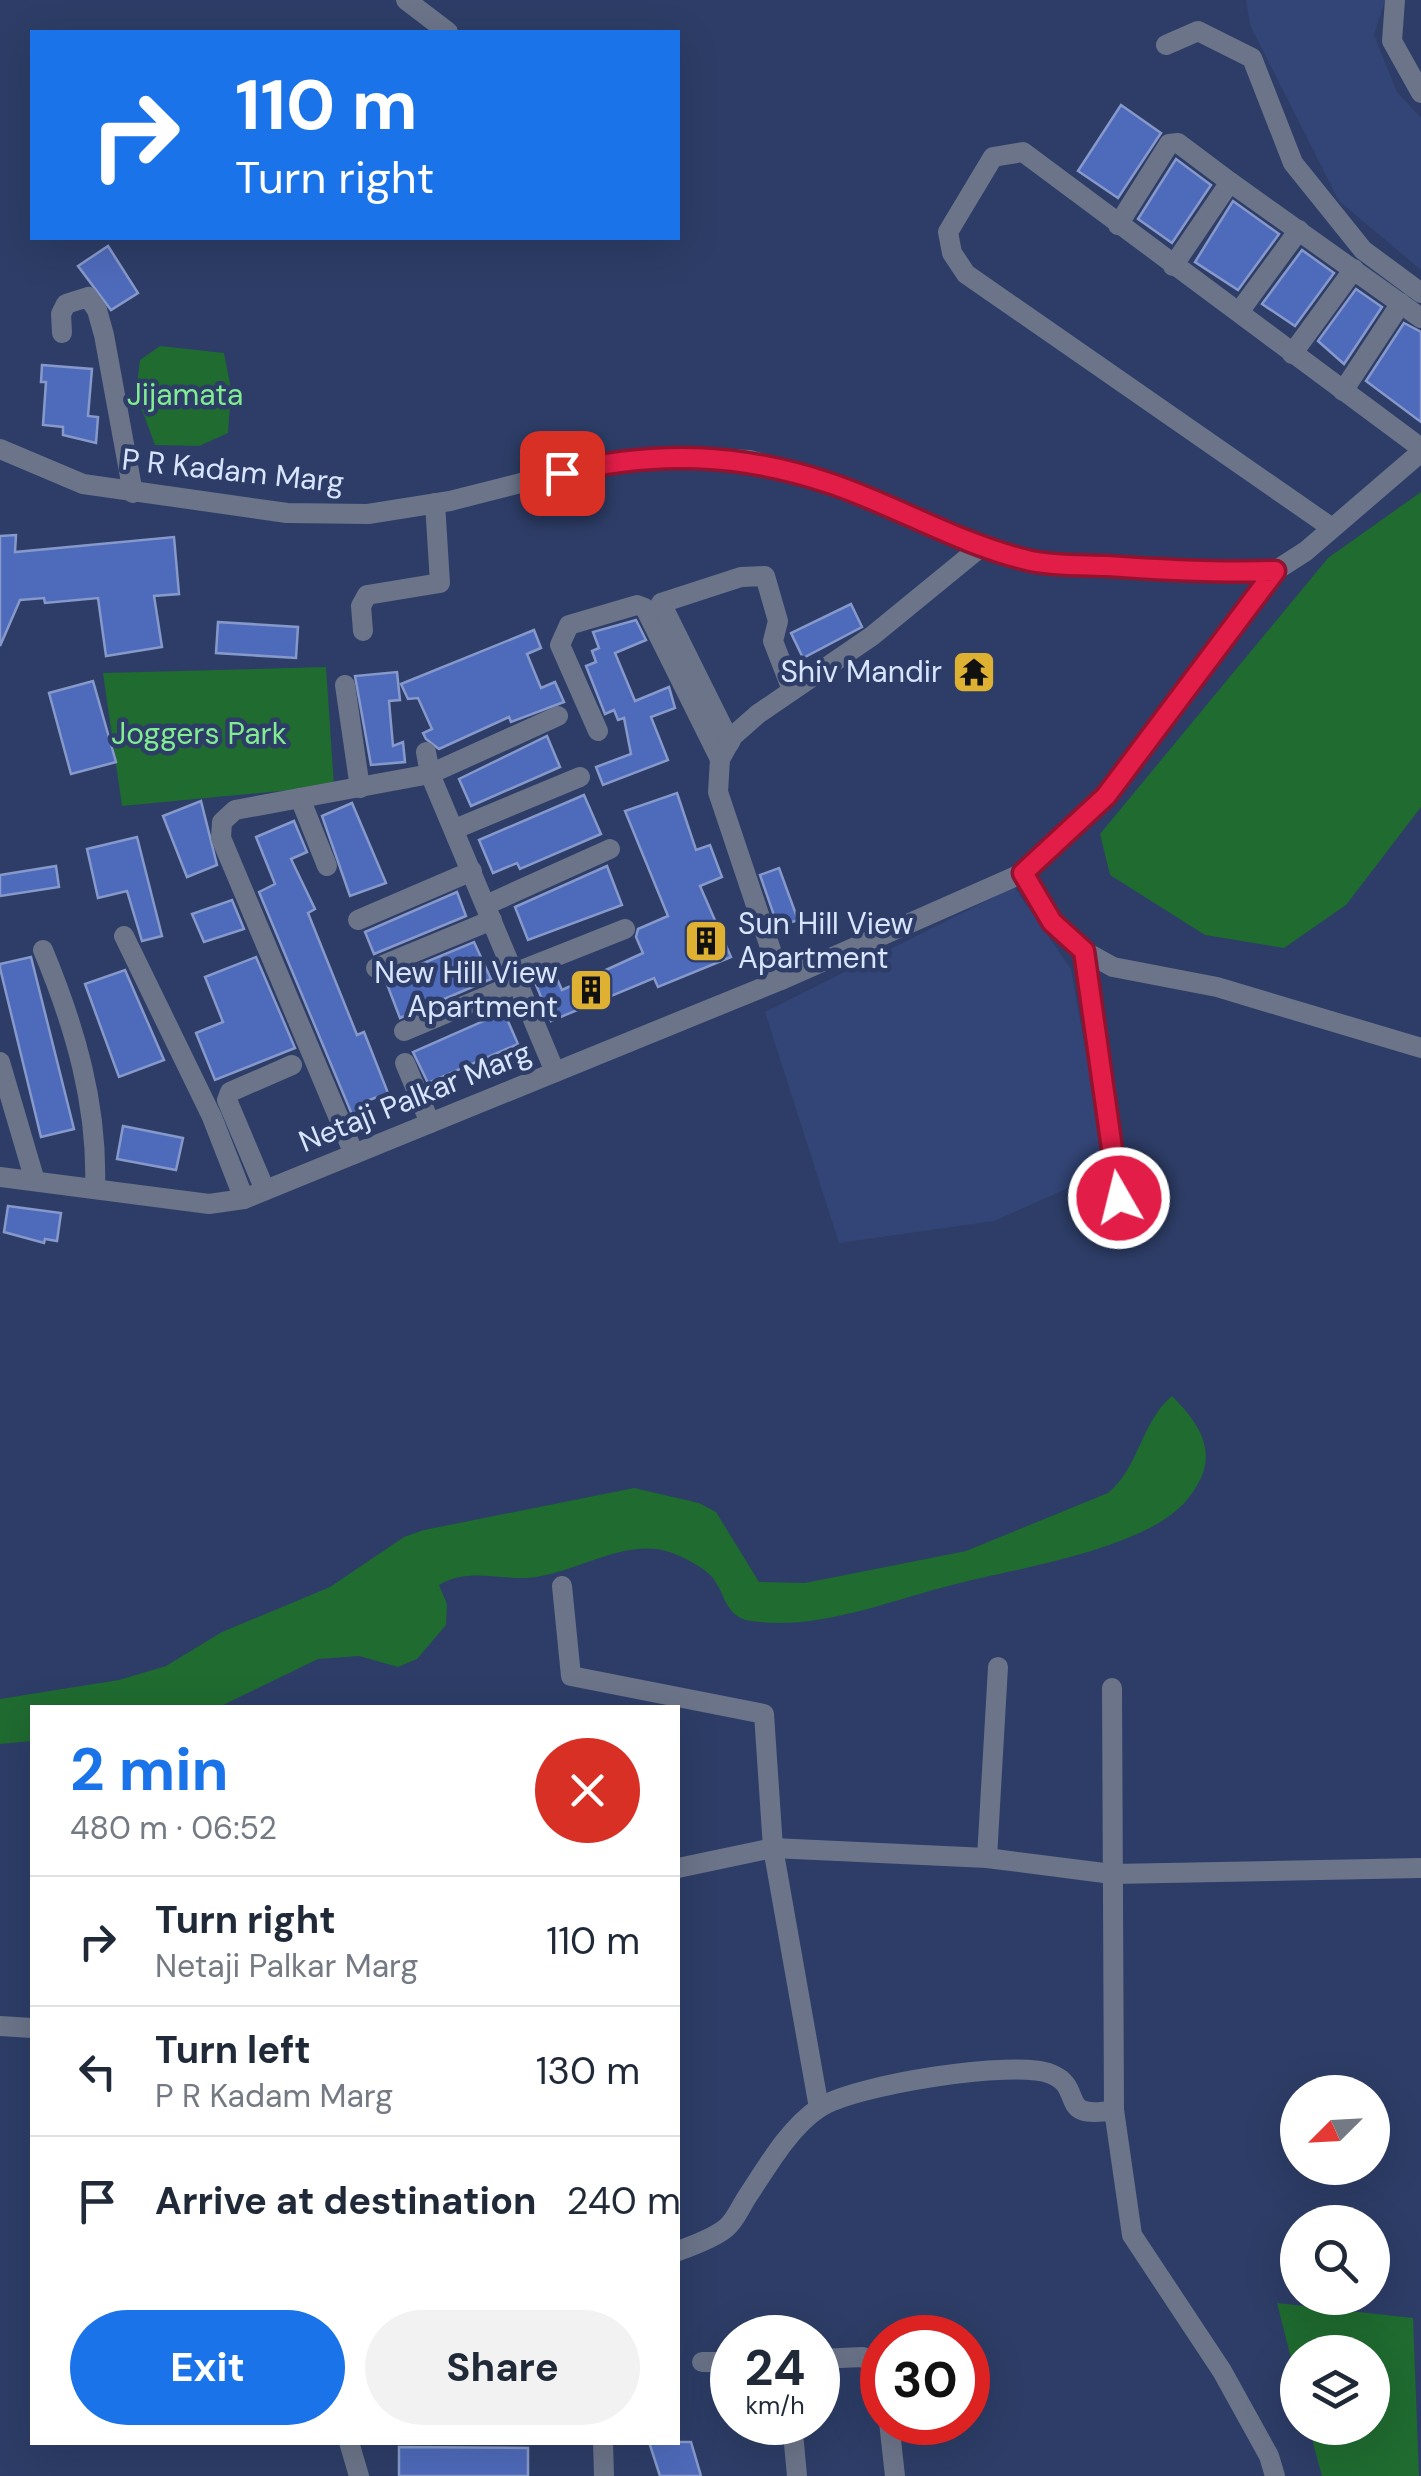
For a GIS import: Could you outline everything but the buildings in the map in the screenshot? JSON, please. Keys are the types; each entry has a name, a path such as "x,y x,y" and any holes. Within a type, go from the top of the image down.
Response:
{"street":[{"path":"406,0 445,30"},
{"path":"1395,0 1392,41 1421,93"},
{"path":"1166,45 1198,31 1252,58 1292,162 1363,250 1421,293"},
{"path":"1118,225 1169,144 1178,143 1421,318"},
{"path":"1275,571 1332,528 1419,443 1292,354 1023,152 993,157 948,232 952,253 966,274 1332,528"},
{"path":"1173,266 1230,182"},
{"path":"1239,312 1299,230"},
{"path":"1292,354 1354,269"},
{"path":"62,333 60,314 66,304 88,297 104,335 133,493"},
{"path":"1343,391 1401,303"},
{"name":"P R Kadam Marg","path":"0,449 83,484 287,513 368,514 435,503 599,464 686,456 750,460 833,484 982,546 1034,562 1215,573 1275,571"},
{"path":"363,631 361,606 367,596 440,583 435,503"},
{"path":"781,980 718,792 725,751 758,714 872,636 982,546"},
{"name":"Netaji Palkar Marg","path":"0,1177 209,1204 244,1199 781,980 1023,873 1106,796 1275,571"},
{"path":"725,751 661,604 741,577 765,576 778,621 773,641 792,690"},
{"path":"598,731 560,644 563,634 569,625 637,605 645,608 725,751"},
{"path":"345,684 360,788"},
{"path":"354,1154 222,838 222,822 235,810 430,774 558,716"},
{"path":"426,752 430,774 555,1072"},
{"path":"455,829 580,777"},
{"path":"300,798 327,866"},
{"path":"376,968 610,848"},
{"path":"358,920 472,871"},
{"path":"1023,873 1052,922 1084,951 1113,967 1218,986 1421,1048"},
{"path":"404,1031 626,929"},
{"path":"124,936 212,1117 244,1199"},
{"path":"43,950 76,1029 97,1146 95,1189"},
{"path":"1084,951 1119,1198"},
{"path":"0,1062 35,1181"},
{"path":"405,1063 430,1123"},
{"path":"265,1190 226,1100 230,1092 292,1065"},
{"path":"562,1586 571,1676 764,1714 773,1848 820,2108"},
{"path":"988,1858 998,1667"},
{"path":"1112,1688 1114,2110 1138,2250 1222,2371 1269,2456 1275,2476"},
{"path":"680,1868 773,1848 988,1858 1112,1874 1421,1868"},
{"path":"0,2026 30,2028"},
{"path":"680,2250 726,2228 778,2151 820,2108 885,2084 970,2072 1045,2072 1059,2080 1078,2112 1087,2115 1114,2110"},
{"path":"702,2362 710,2362"},
{"path":"350,2445 360,2476"},
{"path":"602,2445 604,2476"},
{"path":"794,2445 797,2476"},
{"path":"892,2445 895,2476"}],"shaded area":[{"path":"1246,0 1385,0 1374,35 1397,92 1421,118 1421,270 1339,201 1250,25"},
{"path":"1014,887 1071,969 1107,1171 994,1221 839,1243 765,1012"}],"green space":[{"name":"Jijamata","path":"160,346 224,353 231,389 228,433 199,446 155,445 136,394 140,360"},
{"path":"1421,492 1421,807 1346,905 1284,948 1205,935 1110,875 1100,834 1328,558"},
{"name":"Joggers Park","path":"326,667 334,786 122,806 103,673"},
{"path":"1172,1396 1201,1434 1206,1459 1197,1486 1166,1518 1140,1533 1076,1555 853,1613 776,1623 751,1621 735,1614 708,1573 675,1554 657,1549 620,1552 527,1578 460,1577 439,1585 447,1604 446,1625 417,1659 398,1667 359,1656 318,1659 223,1705 30,1705 30,1741 0,1744 0,1699 119,1680 166,1666 222,1632 330,1587 404,1537 424,1530 634,1488 699,1503 716,1512 759,1582 805,1583 966,1551 1108,1493 1127,1471"},
{"path":"1280,2315 1413,2318 1419,2476 1322,2476 1314,2445 1390,2445 1390,2335 1285,2335"}],"place":[{"name":"Shiv Mandir","path":"974,672"},
{"name":"Sun Hill View Apartment","path":"706,941"},
{"name":"New Hill View Apartment","path":"591,990"}],"route":[{"path":"562,473 599,464 686,456 750,460 833,484 982,546 1034,562 1215,573 1275,571 1106,796 1023,873 1052,922 1084,951 1119,1198"}]}
